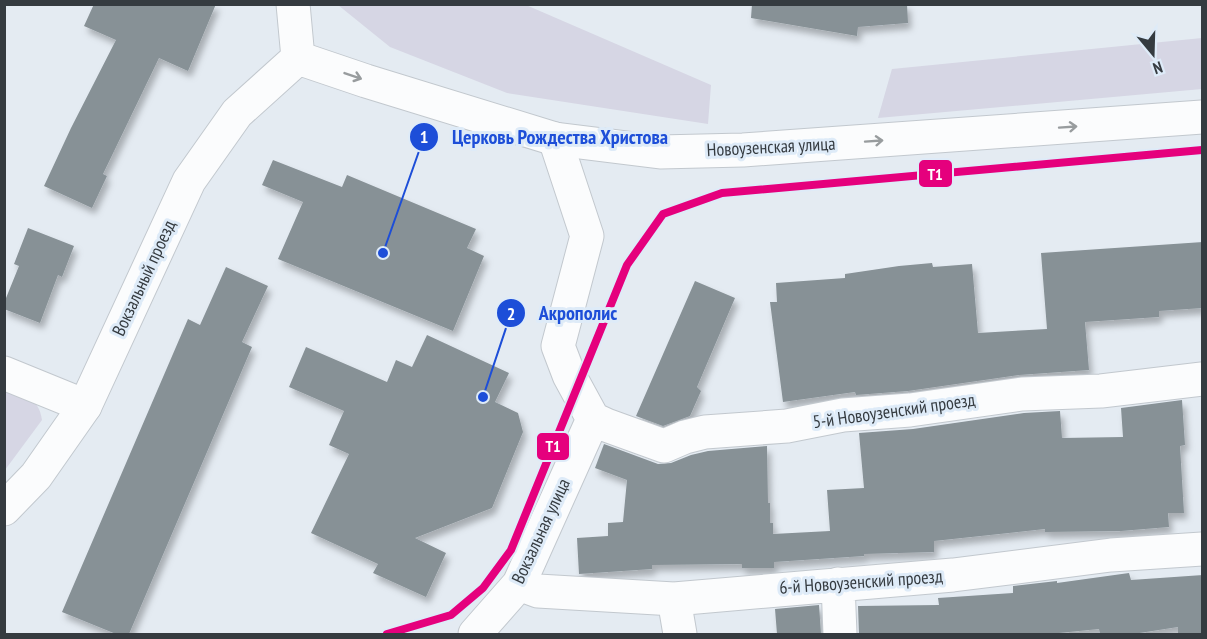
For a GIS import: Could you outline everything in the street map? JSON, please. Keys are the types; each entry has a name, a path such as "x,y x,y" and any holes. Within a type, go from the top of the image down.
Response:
{"street":[{"path":"293,4 298,57"},
{"name":"Новоузенская улица","path":"298,57 366,81 555,139 660,152 743,150 1203,117"},
{"name":"Вокзальный проезд","path":"4,509 36,476 85,406 189,181 237,113 298,57"},
{"path":"555,139 586,236 558,346 569,375 593,419"},
{"path":"4,373 85,406"},
{"name":"5-й Новоузенский проезд","path":"593,419 664,446 705,432 787,426 843,415 910,410 1022,394 1101,391 1203,380"},
{"name":"Вокзальная улица","path":"475,634 519,584 593,419"},
{"name":"6-й Новоузенский проезд","path":"519,584 538,591 675,599 953,575 1111,555 1203,549"},
{"path":"838,584 840,634"},
{"path":"675,599 680,634"}],"shaded area":[{"path":"338,5 526,5 711,85 708,124 507,93 390,47"},
{"path":"1202,38 1202,89 878,118 892,69"},
{"path":"5,388 30,398 38,406 42,420 5,470"}],"building":[{"path":"94,4 216,4 188,71 159,58 103,174 107,176 92,208 44,186 116,40 84,26"},
{"path":"752,4 907,4 908,23 858,27 857,36 751,18"},
{"path":"273,160 342,187 347,175 476,229 467,248 484,256 453,331 278,259 303,202 262,185"},
{"path":"28,228 74,246 62,277 58,275 40,323 4,309 4,303 19,266 14,264"},
{"path":"1203,242 1203,308 1159,311 1159,317 1085,322 1089,370 1019,375 908,391 856,395 855,392 783,402 770,302 777,302 776,283 845,278 845,274 899,266 932,263 933,267 972,264 978,333 1047,329 1041,253"},
{"path":"226,267 268,286 242,342 252,347 129,634 116,634 62,612 188,319 200,325"},
{"path":"695,281 735,298 697,387 701,391 690,416 663,426 636,416"},
{"path":"427,335 509,373 495,402 518,413 523,432 492,508 415,538 446,553 426,597 373,573 378,564 311,533 349,454 329,445 344,411 289,387 306,347 387,382 396,360 412,367"},
{"path":"1182,400 1185,445 1180,446 1184,513 1168,513 1169,527 1121,531 1045,532 1045,529 934,541 934,552 864,554 864,556 774,562 774,568 742,568 742,564 652,565 652,569 579,574 577,538 608,536 608,523 623,522 627,480 595,468 604,444 658,464 671,463 708,451 767,446 768,503 770,503 770,523 773,523 773,534 830,531 827,490 864,488 859,433 913,429 1024,413 1060,411 1062,438 1123,437 1121,408"},
{"path":"1129,573 1131,580 1203,575 1203,634 1178,634 1178,627 1133,634 1100,634 1099,629 1049,634 859,634 858,606 939,605 938,598 1013,593 1013,586 1057,581 1057,583"},
{"path":"819,605 821,634 777,634 775,609"}],"transit line":[{"name":"T1","path":"387,634 451,615 483,588 511,550 627,265 663,214 722,193 1202,150"}],"place":[{"name":"Церковь Рождества Христова","path":"383,253"},
{"name":"Акрополис","path":"483,397"}]}
